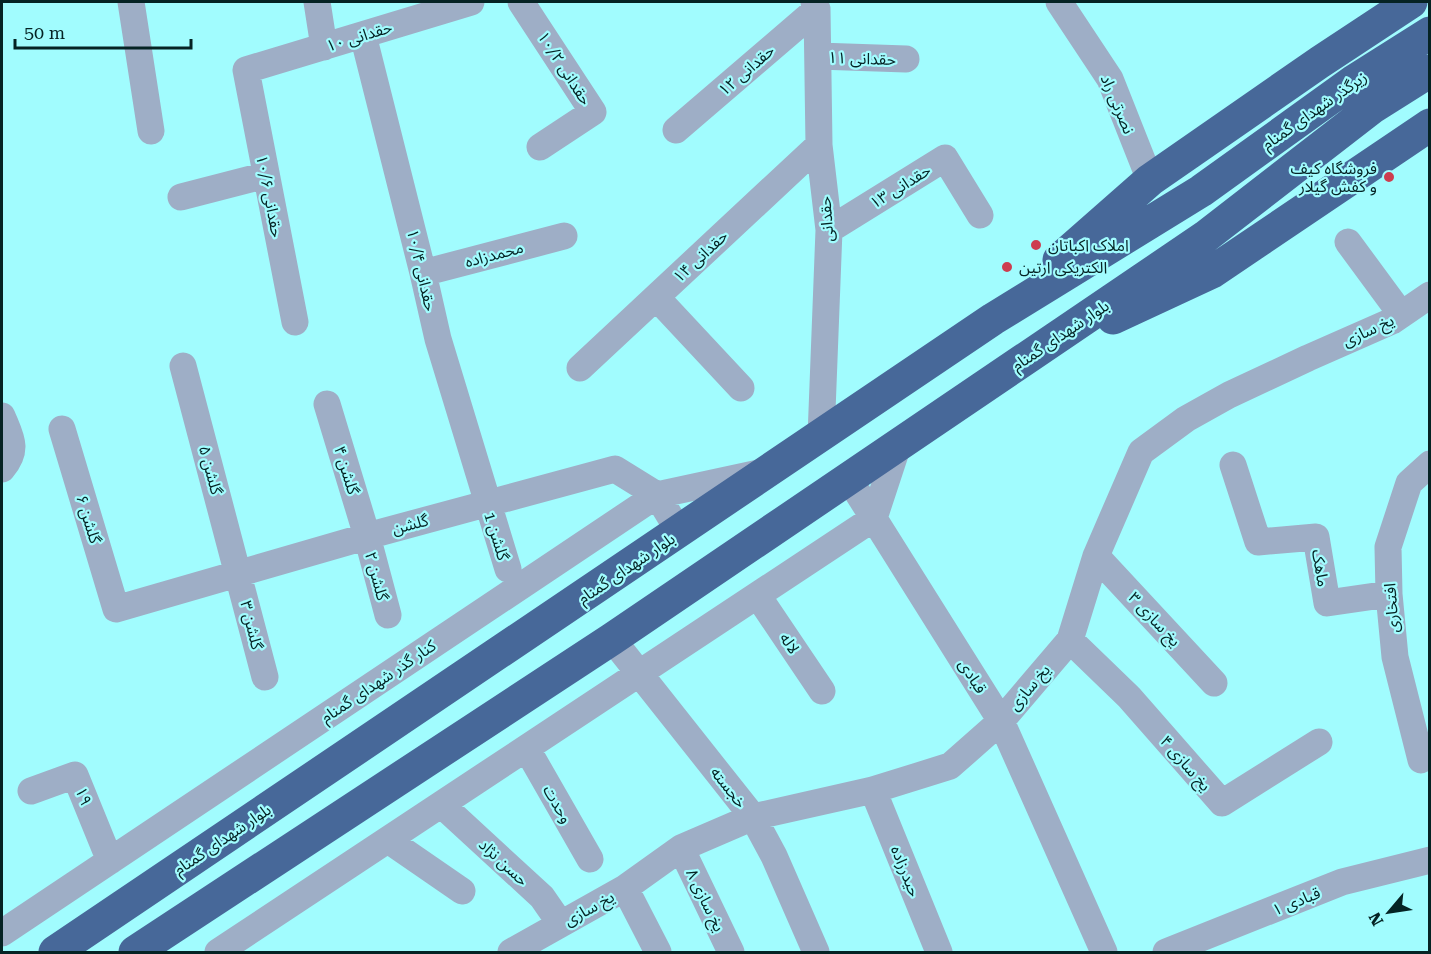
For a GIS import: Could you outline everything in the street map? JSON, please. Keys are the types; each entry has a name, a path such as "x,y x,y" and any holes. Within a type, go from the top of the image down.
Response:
{"highway":[{"path":"993,319 1150,180 1411,2"},
{"name":"زیرگذر شهدای گمنام","path":"1201,191 1354,81 1430,33"},
{"name":"زیرگذر شهدای گمنام","path":"1205,237 1373,107 1430,72"},
{"path":"1022,361 1212,272 1430,126"},
{"name":"بلوار شهدای گمنام","path":"55,952 680,533 993,319 1201,191"},
{"name":"بلوار شهدای گمنام","path":"144,950 612,639 1205,237"},
{"path":"378,734 407,775"}],"street":[{"path":"131,2 151,131"},
{"path":"317,2 324,47"},
{"name":"حقدانی ۱۰","path":"246,70 363,35 412,10 471,2"},
{"name":"حقدانی ۱۰/۲","path":"521,2 593,112 540,147"},
{"name":"نصرتی راد","path":"1059,2 1110,79 1150,180"},
{"name":"حقدانی","path":"816,5 819,144 829,230 821,437"},
{"name":"حقدانی ۱۲","path":"676,130 816,5"},
{"name":"حقدانی ۱۰/۴","path":"363,35 438,339 487,504"},
{"name":"حقدانی ۱۱","path":"818,56 906,59"},
{"name":"حقدانی ۱۰/۶","path":"246,70 295,322"},
{"name":"حقدانی ۱۴","path":"580,368 819,144"},
{"name":"حقدانی ۱۳","path":"829,230 945,158 980,215"},
{"path":"181,197 266,175"},
{"name":"محمدزاده","path":"423,273 564,236"},
{"path":"1348,242 1401,314"},
{"name":"یخ سازی","path":"511,952 625,888 681,848 753,817 873,790 950,766 1001,721 1070,640 1096,556 1141,452 1186,420 1230,395 1392,321 1430,295"},
{"path":"656,297 741,388"},
{"name":"گلشن ۵","path":"183,366 239,574"},
{"name":"گلشن ۴","path":"327,404 367,536"},
{"path":"2,417 13,442 10,460 2,469"},
{"name":"گلشن ۶","path":"62,429 116,609"},
{"path":"218,952 874,518 898,445"},
{"name":"افتخاری","path":"1421,760 1395,657 1389,594 1388,547 1408,483 1430,464"},
{"name":"ماهک","path":"1233,465 1258,542 1316,537 1327,603 1389,594"},
{"name":"گلشن","path":"116,609 367,536 615,469 657,495 680,533"},
{"name":"کنار گذر شهدای گمنام","path":"5,936 110,861 657,495 772,470"},
{"name":"قبادی","path":"849,478 1001,721 1104,952"},
{"name":"گلشن 1","path":"487,504 508,568"},
{"name":"گلشن ۲","path":"367,536 388,615"},
{"name":"یخ سازی ۳","path":"1096,556 1214,683"},
{"name":"گلشن ۳","path":"239,574 266,677"},
{"name":"لاله","path":"758,596 822,691"},
{"name":"خجسته","path":"612,639 753,817 774,856 816,952"},
{"name":"یخ سازی ۴","path":"1070,640 1129,697 1222,803 1319,742"},
{"name":"وحدت","path":"527,749 590,859"},
{"name":"۱۹","path":"31,791 75,775 110,861"},
{"name":"حیدرزاده","path":"873,790 939,952"},
{"name":"حسن نژاد","path":"442,805 542,897 560,923"},
{"path":"388,840 462,891"},
{"name":"یخ سازی ۸","path":"681,848 731,952"},
{"name":"قبادی ۱","path":"1166,952 1342,882 1430,860"},
{"path":"625,888 658,952"}],"place":[{"name":"فروشگاه کیف و کفش گیلار","path":"1389,177"},
{"name":"املاک اکباتان","path":"1036,245"},
{"name":"الکتریکی ارتین","path":"1007,267"}]}
